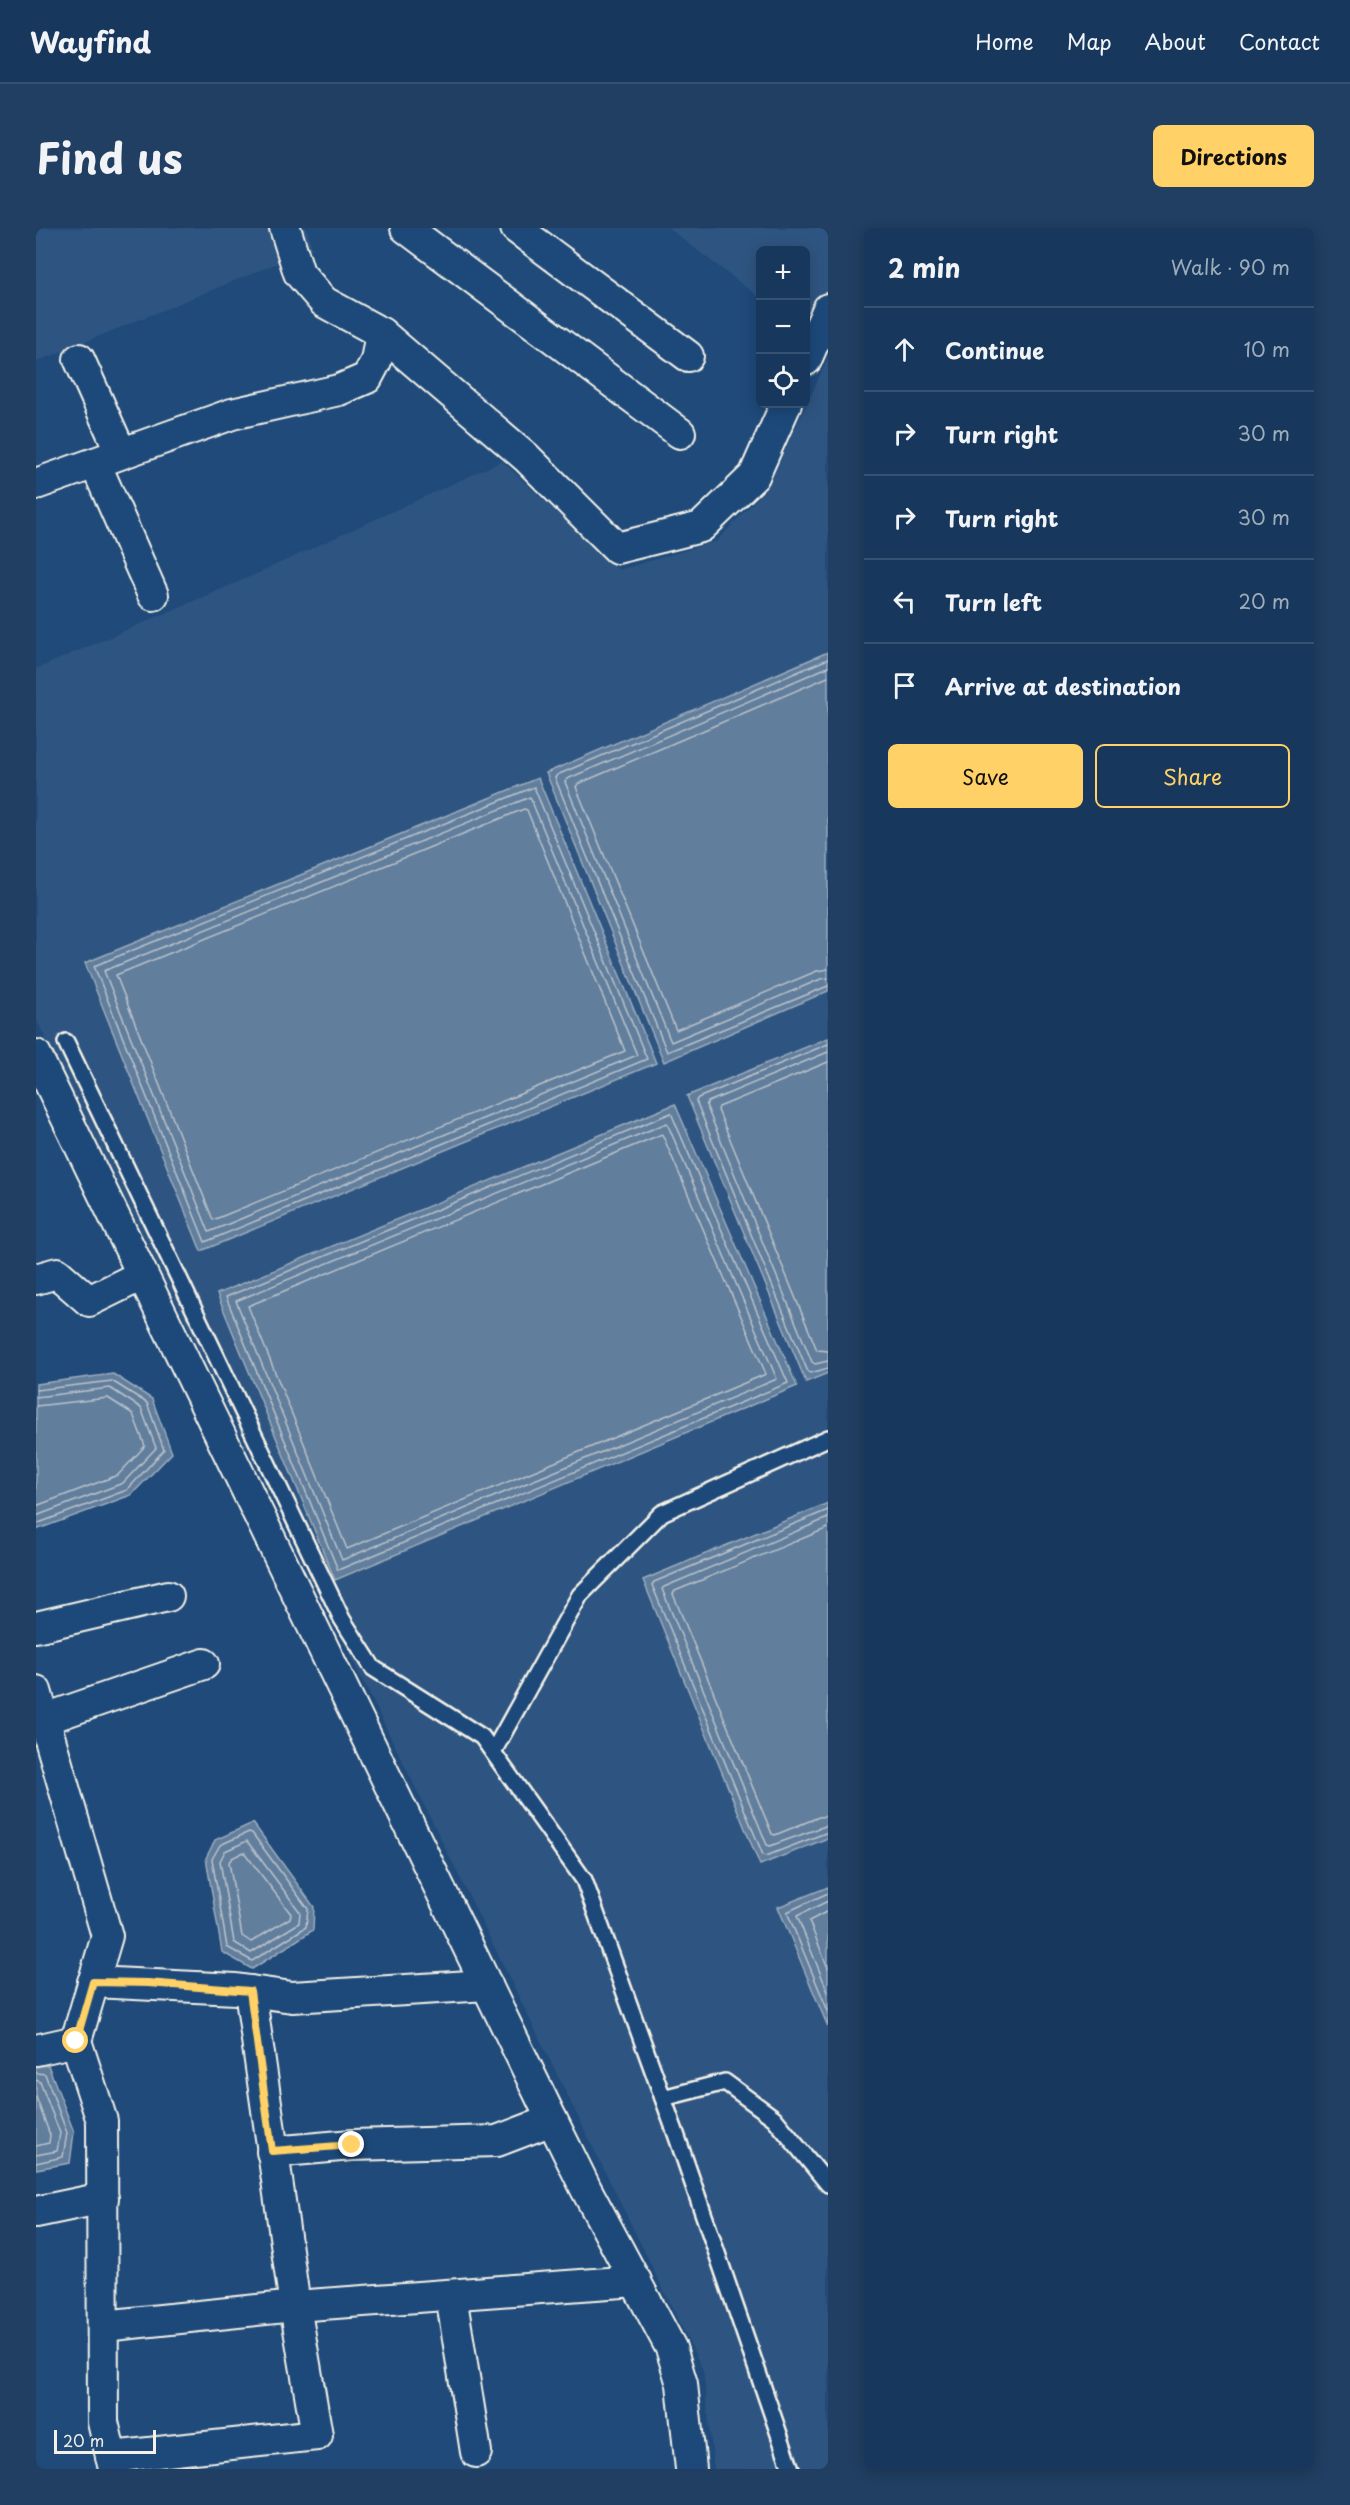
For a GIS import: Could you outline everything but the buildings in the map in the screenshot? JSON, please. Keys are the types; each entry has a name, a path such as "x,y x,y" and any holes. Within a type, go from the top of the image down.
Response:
{"street":[{"path":"285,228 299,273 324,302 381,333 526,457 617,548 701,527 754,476 784,408"},
{"path":"406,228 680,433"},
{"path":"516,228 688,356"},
{"path":"809,354 828,309"},
{"path":"36,484 232,414 339,390 367,378 376,361 381,333"},
{"path":"80,359 108,458 153,595"},
{"path":"36,1055 48,1109 142,1275 552,2120 672,2348 682,2384 691,2469"},
{"path":"36,1279 57,1273 89,1301 142,1275"},
{"path":"36,1627 168,1596"},
{"path":"204,1664 41,1705 106,1936 76,2041 102,2121 103,2422 112,2463 317,2434 295,2306 250,1991"},
{"path":"93,1982 159,1984 250,1991 292,1997 487,1985"},
{"path":"36,2050 76,2041"},
{"path":"272,2151 352,2145 497,2141 552,2120"},
{"path":"36,2212 103,2198"},
{"path":"103,2326 295,2306 636,2281"},
{"path":"451,2295 476,2452"}],"lane":[{"path":"66,1042 342,1619 373,1668 482,1737 584,1880 663,2098 791,2469"},
{"path":"493,1752 580,1595 662,1513 828,1438"},
{"path":"663,2098 725,2082 774,2118 828,2184"}],"shaded area":[{"path":"36,228 307,228 312,249 36,362"},
{"path":"668,228 828,228 828,350 810,336 810,246 756,246 756,295"},
{"path":"828,358 828,2469 714,2469 703,2370 36,1019 36,669 254,575 502,461 619,570 717,541 768,487 805,408 810,408 810,397"}],"water":[{"path":"828,652 828,991 664,1062 546,773"},
{"path":"538,778 656,1063 201,1251 85,963"},
{"path":"828,1038 828,1373 806,1382 687,1096"},
{"path":"675,1104 797,1386 335,1580 217,1294"},
{"path":"113,1374 152,1399 172,1453 131,1495 36,1530 36,1384"},
{"path":"828,1503 828,1838 760,1865 643,1580"},
{"path":"253,1823 314,1907 313,1930 252,1969 222,1952 206,1858 215,1840"},
{"path":"828,1887 828,2027 778,1907"},
{"path":"48,2065 74,2132 70,2163 36,2169 36,2067"}],"route":[{"path":"76,2041 93,1982 148,1983 250,1991 272,2151 352,2145"}]}
